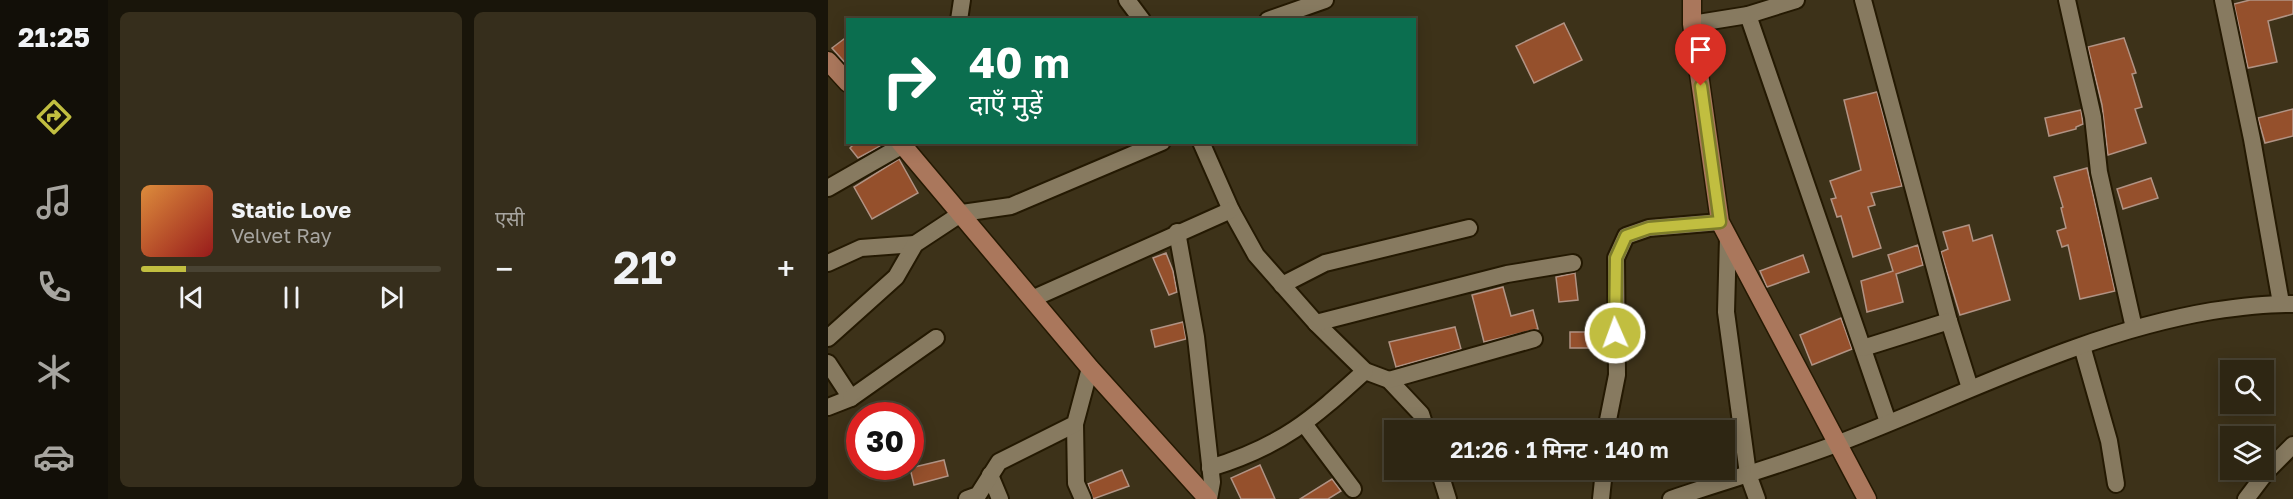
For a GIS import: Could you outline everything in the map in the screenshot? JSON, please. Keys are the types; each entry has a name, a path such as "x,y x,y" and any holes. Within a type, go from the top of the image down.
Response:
{"main road":[{"path":"1692,0 1692,24 1724,230 1867,499"},
{"path":"828,61 846,81"},
{"path":"902,144 1034,298 1090,368 1208,499"}],"street":[{"path":"959,18 962,0"},
{"path":"1127,0 1140,18"},
{"path":"1274,18 1325,0"},
{"path":"1692,24 1748,15 1796,0"},
{"path":"1863,0 1949,321 1970,388"},
{"path":"2067,0 2093,117 2099,172 2133,328"},
{"path":"1671,499 1708,493 1748,474 1839,443 1970,388 2133,328 2234,308 2287,304 2223,0"},
{"path":"1748,15 1888,422"},
{"path":"828,188 902,144"},
{"path":"828,338 896,277 915,244 962,213 1011,206 1157,144"},
{"path":"1202,144 1231,210 1256,255 1316,323 1365,371 1389,380 1421,414 1423,420"},
{"path":"1034,298 1176,232 1231,210"},
{"path":"1282,285 1325,263 1469,228"},
{"path":"1608,420 1617,375 1616,258 1626,236 1649,228 1724,230 1726,312 1748,474 1757,499"},
{"path":"1176,232 1196,337 1212,482 1208,499"},
{"path":"828,263 861,248 915,244"},
{"path":"1316,323 1507,274 1573,263"},
{"path":"1863,348 1949,321"},
{"path":"828,407 851,398 936,338"},
{"path":"1389,380 1534,339"},
{"path":"2082,346 2109,441 2116,484"},
{"path":"828,363 851,398"},
{"path":"1083,499 1076,483 1075,424 1090,368"},
{"path":"1210,468 1271,446 1305,425 1365,371"},
{"path":"967,499 978,495 999,462 1075,424"},
{"path":"1305,425 1353,489"},
{"path":"2246,499 2268,470 2293,445"},
{"path":"990,475 1000,499"},
{"path":"1441,480 1448,499"},
{"path":"1601,499 1603,480"}],"building":[{"path":"2250,0 2293,0 2293,14 2268,21 2277,62 2248,68 2234,4"},
{"path":"1564,23 1582,60 1534,83 1516,46"},
{"path":"846,38 846,64 832,48"},
{"path":"2124,38 2136,73 2132,74 2142,107 2135,109 2146,143 2108,155 2102,105 2088,47"},
{"path":"1877,92 1902,186 1871,193 1875,205 1868,207 1881,248 1853,257 1841,216 1837,217 1831,199 1836,198 1830,181 1861,170 1844,100"},
{"path":"2293,109 2293,136 2265,143 2258,118"},
{"path":"2081,110 2083,124 2076,129 2049,136 2045,118"},
{"path":"854,144 884,144 858,158 850,148"},
{"path":"899,159 918,193 872,219 854,187"},
{"path":"2087,168 2115,291 2080,299 2068,245 2062,247 2057,231 2066,228 2061,208 2063,207 2054,177"},
{"path":"2151,178 2158,198 2123,209 2117,189"},
{"path":"1969,225 1973,241 1992,235 2010,300 1960,315 1941,252 1948,249 1943,232"},
{"path":"1918,245 1923,265 1896,274 1903,302 1867,312 1861,281 1893,271 1888,255"},
{"path":"1166,253 1173,271 1177,292 1169,295 1153,258"},
{"path":"1803,255 1809,272 1767,287 1760,271"},
{"path":"1575,273 1578,300 1559,302 1556,277"},
{"path":"1503,287 1511,316 1533,310 1538,329 1484,342 1472,295"},
{"path":"1841,318 1852,349 1812,365 1800,335"},
{"path":"1183,322 1186,339 1155,347 1151,330"},
{"path":"1455,327 1461,349 1396,367 1389,342"},
{"path":"1570,332 1603,332 1603,348 1570,348"},
{"path":"944,460 948,476 914,485 913,480 924,480 924,465"},
{"path":"1260,465 1275,499 1241,499 1231,478"},
{"path":"1122,470 1129,486 1093,499 1088,484"},
{"path":"1332,479 1341,491 1328,499 1300,499"}],"route":[{"path":"1615,333 1616,258 1626,236 1649,228 1720,222 1701,86"}]}
